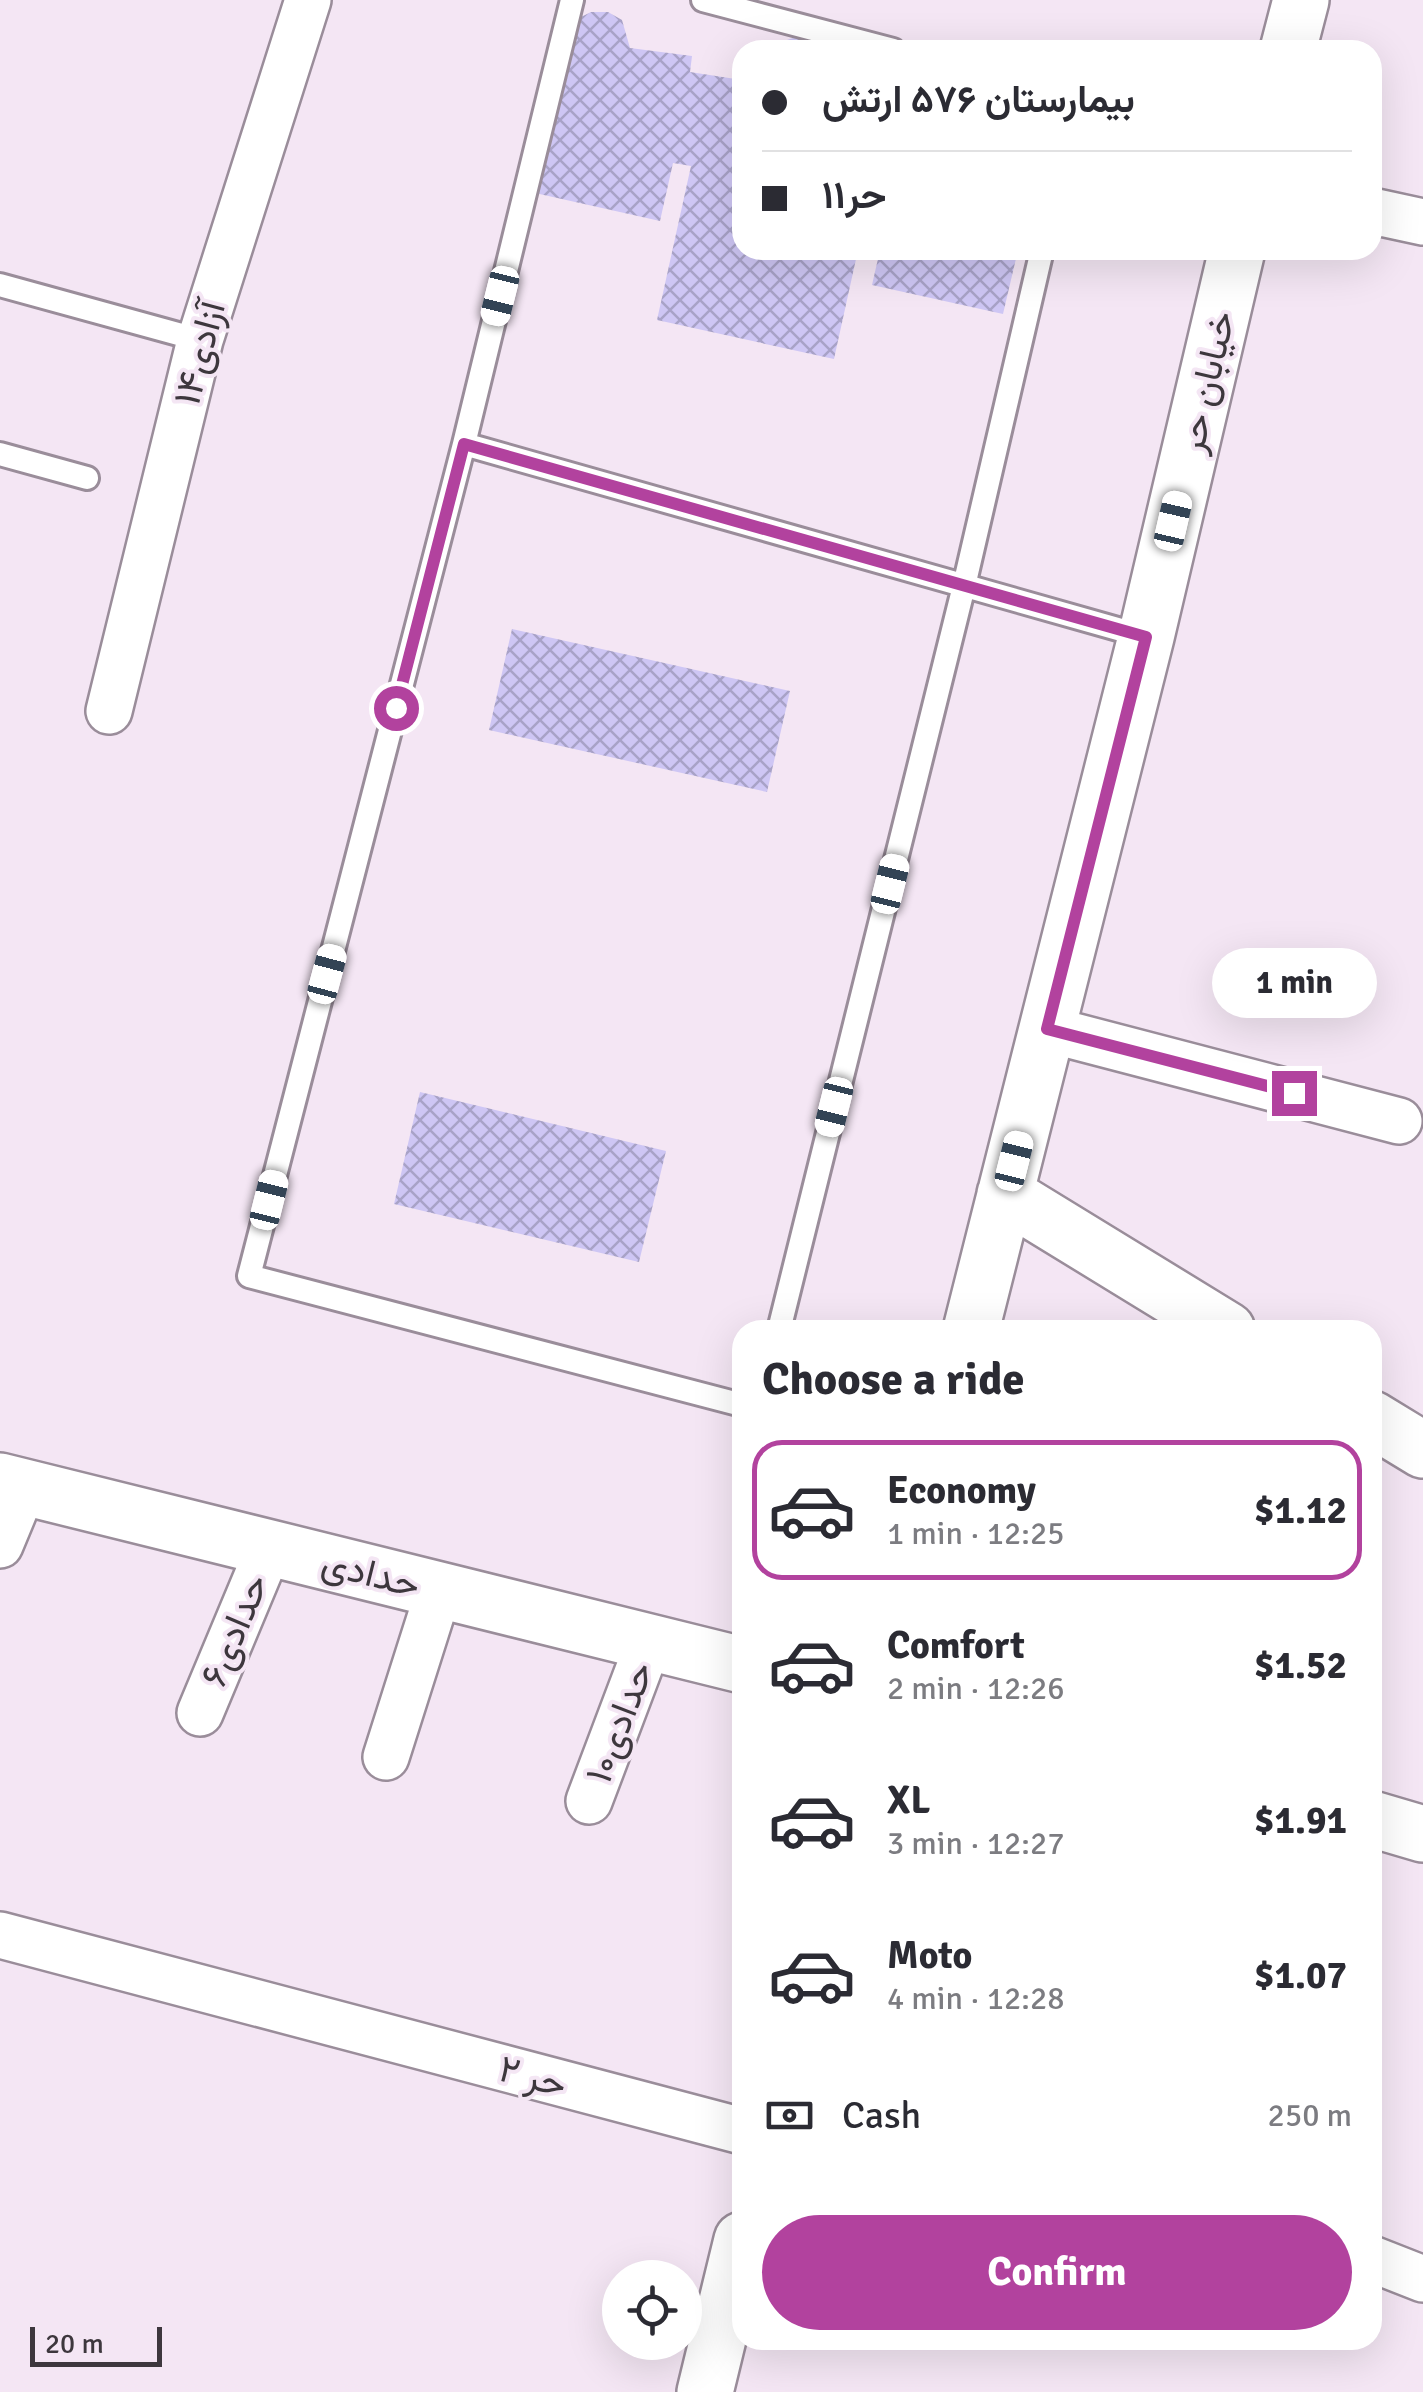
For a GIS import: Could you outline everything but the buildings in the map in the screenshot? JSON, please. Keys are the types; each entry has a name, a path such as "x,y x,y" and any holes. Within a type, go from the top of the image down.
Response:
{"street":[{"name":"آزادی۱۴","path":"109,712 200,340 308,0"},
{"path":"1291,40 1301,0"},
{"path":"1382,213 1423,222"},
{"name":"خیابان حر","path":"974,1320 1146,637 1235,260"},
{"path":"1047,1029 1399,1121"},
{"path":"1005,1194 1211,1320"},
{"path":"1382,1425 1423,1450"},
{"path":"0,1545 12,1484"},
{"name":"حدادی","path":"12,1484 732,1663"},
{"name":"۶حدادی","path":"200,1712 269,1548"},
{"path":"386,1756 439,1590"},
{"name":"حدادی۱۰","path":"589,1801 649,1642"},
{"path":"1382,1822 1423,1834"},
{"name":"۲ حر","path":"0,1935 732,2128"},
{"path":"1382,2264 1423,2280"},
{"path":"704,2392 732,2280"}],"lane":[{"path":"572,0 464,444 249,1276 732,1401"},
{"path":"703,0 855,40"},
{"path":"781,1320 964,586 1040,260"},
{"path":"0,284 200,340"},
{"path":"464,444 1146,637"},
{"path":"0,454 87,478"}],"route":[{"path":"396,708 464,444 1146,637 1047,1029 1294,1093"}]}
